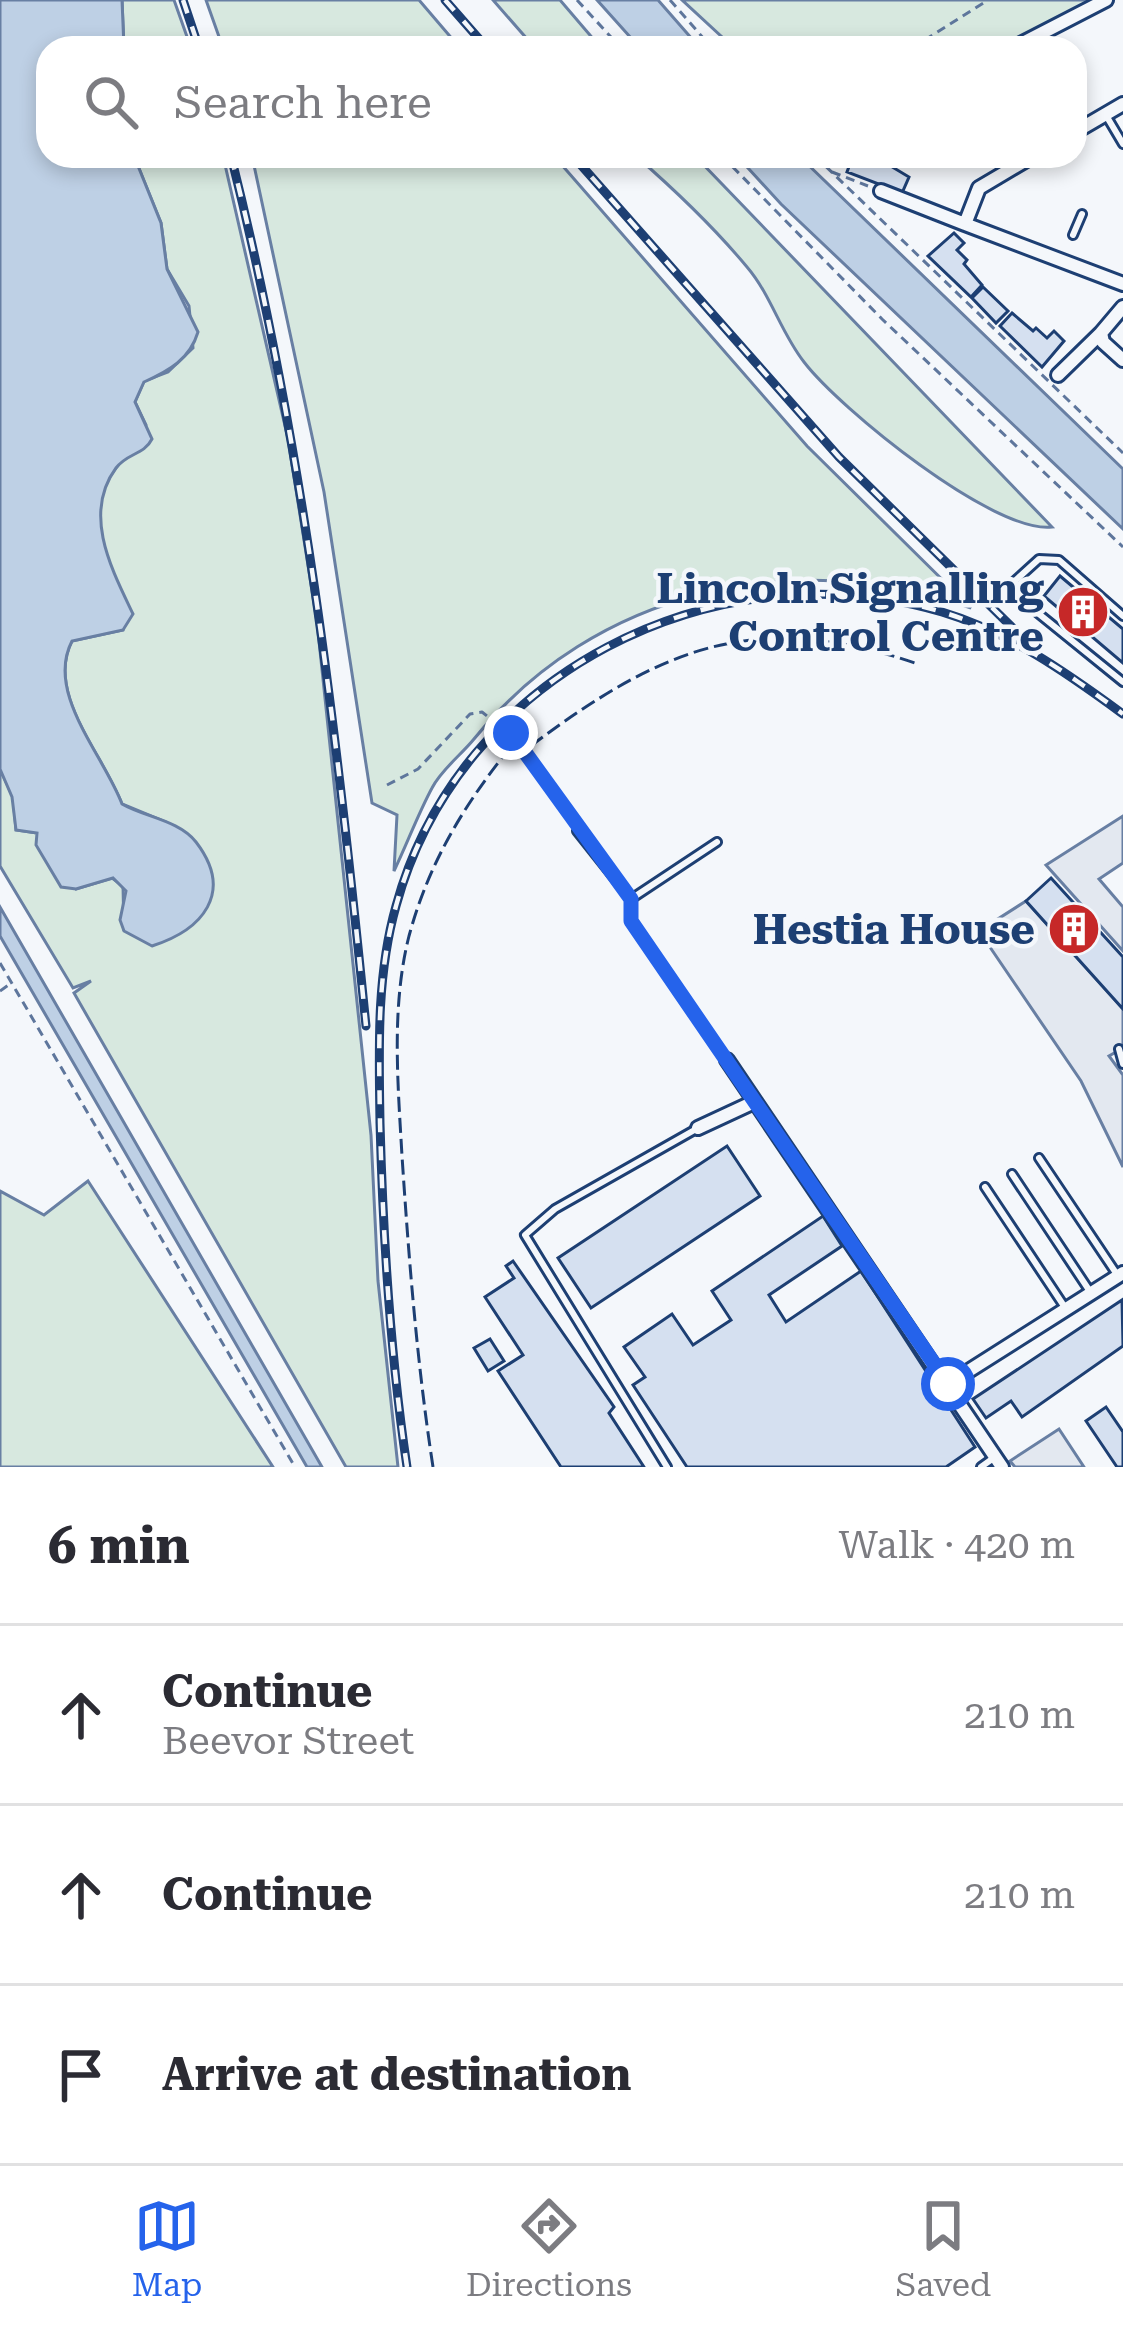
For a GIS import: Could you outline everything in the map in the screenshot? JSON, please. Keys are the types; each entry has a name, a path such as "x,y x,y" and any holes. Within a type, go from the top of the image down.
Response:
{"street":[{"path":"1036,36 1106,0"},
{"path":"1087,125 1123,104"},
{"path":"964,224 979,188 1005,168"},
{"path":"881,191 964,224 1066,254 1123,284"},
{"path":"1058,375 1123,307"},
{"path":"1101,333 1123,360"},
{"path":"727,1060 999,1462"},
{"path":"698,1128 754,1102"},
{"path":"948,1384 1120,1274"}],"lane":[{"path":"1105,114 1123,143"},
{"path":"1073,235 1082,214"},
{"path":"1123,616 1059,560 1039,560 1007,588 1123,682"},
{"path":"577,831 631,899 631,921 727,1060"},
{"path":"631,899 717,842"},
{"path":"1119,1049 1120,1063"},
{"path":"667,1467 525,1235 555,1209 698,1128"},
{"path":"1039,1158 1120,1274"},
{"path":"1012,1174 1091,1293"},
{"path":"985,1187 1066,1309"},
{"path":"981,1467 999,1462"}],"path":[{"path":"578,0 610,36"},
{"path":"670,0 702,36"},
{"path":"931,36 988,0"},
{"path":"734,168 882,320 1123,547"},
{"path":"827,168 1123,453"},
{"path":"831,172 881,191"},
{"path":"387,785 418,769 470,714 487,713 521,743 577,831"},
{"path":"0,963 295,1467"},
{"path":"0,992 12,983"}],"shaded area":[{"path":"122,0 174,0 187,36 124,36"},
{"path":"206,0 419,0 450,36 219,36"},
{"path":"493,0 560,0 591,36 524,36"},
{"path":"682,0 1098,0 1034,36 721,36"},
{"path":"139,168 226,168 288,439 317,622 371,1135 378,1281 398,1467 346,1467 74,993 91,981 73,988 0,866 0,769 13,797 16,830 37,833 76,889 112,878 123,886 124,931 166,822 122,804 80,723 66,681 72,641 123,630 127,603 103,547 101,500 109,478 146,425 135,402 144,381 168,372 193,348 189,306 167,269 161,223"},
{"path":"255,168 564,168 807,446 971,608 904,589 836,581 768,582 701,594 637,615 577,647 523,688 446,769 422,808 394,871 397,815 372,803 324,492"},
{"path":"649,168 707,168 1052,527 1026,524 958,490 850,409 804,362 747,267"},
{"path":"1123,816 1123,863 1099,879 1123,907 1123,951 1046,865"},
{"path":"1026,901 1123,1009 1123,1048 1109,1056 1123,1075 1123,1167 1081,1081 979,931"},
{"path":"88,1181 273,1467 0,1467 0,1191 44,1215"},
{"path":"1059,1429 1084,1467 1015,1467 1010,1461"}],"water":[{"path":"0,0 122,0 124,36 36,36 36,168 139,168 161,223 167,269 198,332 177,363 144,382 135,402 152,439 116,468 101,504 104,542 133,614 123,630 72,641 66,681 80,723 122,804 189,835 207,860 212,893 198,920 152,946 124,931 120,920 126,891 113,878 76,889 61,887 36,845 37,833 16,830 12,797 0,769"},
{"path":"597,0 658,0 690,36 629,36"},
{"path":"748,168 811,168 1123,469 1123,529"},
{"path":"0,907 322,1467 307,1467 0,936"}],"building":[{"path":"848,168 894,168 909,177 902,193 847,172"},
{"path":"954,233 964,243 957,250 967,260 964,264 982,285 971,297 928,256"},
{"path":"983,287 1008,311 996,323 972,298"},
{"path":"1012,313 1033,331 1036,328 1047,338 1054,331 1064,341 1042,367 1000,326"},
{"name":"Lincoln Signalling Control Centre","path":"1060,576 1123,629 1123,663 1044,596"},
{"name":"Hestia House","path":"1051,878 1123,957 1123,1009 1026,901"},
{"path":"727,1146 760,1196 591,1308 558,1258"},
{"path":"823,1216 842,1246 769,1295 786,1322 861,1271 975,1447 946,1467 687,1467 633,1385 645,1377 624,1347 672,1314 693,1345 731,1320 712,1291"},
{"path":"513,1261 614,1407 609,1413 644,1467 561,1467 498,1371 523,1355 485,1297 514,1278 506,1266"},
{"path":"1122,1300 1123,1346 1022,1417 1011,1401 986,1418 973,1399"},
{"path":"490,1339 504,1361 488,1371 474,1348"},
{"path":"1106,1407 1123,1432 1123,1467 1117,1467 1086,1421"}],"railway":[{"path":"183,0 195,36"},
{"path":"445,0 476,36"},
{"path":"234,168 278,372 315,588 366,1026"},
{"path":"584,168 839,457 1022,637"},
{"path":"407,1467 383,1209 382,987 396,906 428,824 476,753 537,693 608,647 686,614 770,597 856,596 967,620 1059,669 1123,714"}],"fence":[{"path":"514,731 532,745 625,683 669,662 758,639 806,639 915,663"},
{"path":"433,1467 405,1195 398,1074 400,990 409,936 427,883 464,811 513,744 509,736"}],"place":[{"name":"Lincoln Signalling Control Centre","path":"1083,612"},
{"name":"Hestia House","path":"1074,929"}],"route":[{"path":"511,733 560,807 631,899 631,921 948,1384"}]}
